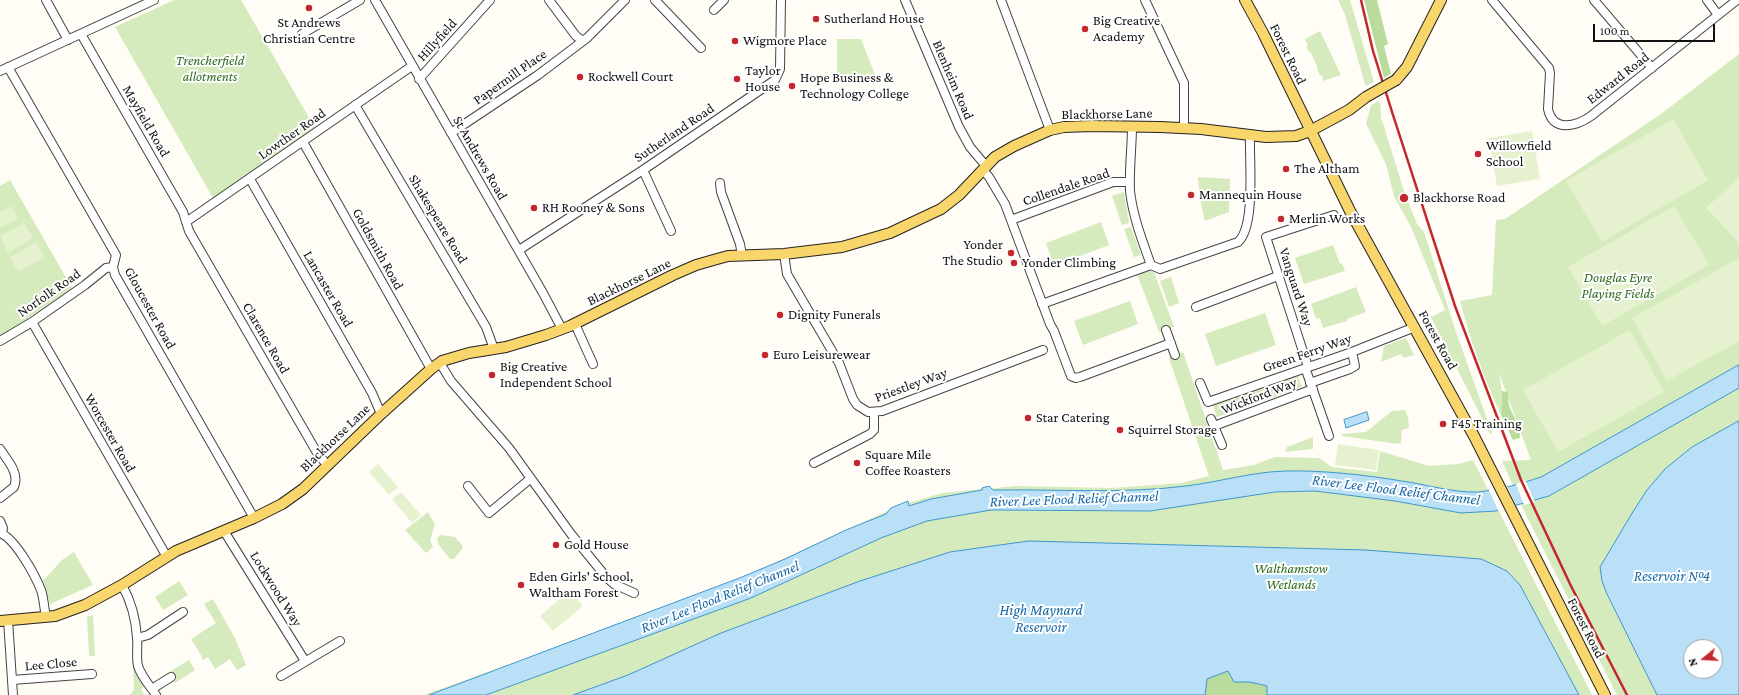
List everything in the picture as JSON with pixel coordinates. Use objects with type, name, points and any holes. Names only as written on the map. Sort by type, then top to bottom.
[{"type":"main road","name":"Forest Road","points":[[1244,0],[1263,33],[1350,211],[1415,327],[1495,479],[1605,695]]},
{"type":"main road","points":[[1310,131],[1349,110],[1366,97],[1396,80],[1407,67],[1441,0]]},
{"type":"main road","name":"Blackhorse Lane","points":[[4,620],[55,616],[85,605],[122,585],[167,556],[224,531],[252,514],[293,497],[381,414],[436,366],[459,355],[525,342],[562,329],[696,265],[717,259],[784,254],[854,244],[890,233],[949,204],[994,157],[1014,146],[1050,130],[1064,127],[1084,126],[1132,126],[1184,128],[1242,133],[1266,137],[1293,137],[1310,131]]},
{"type":"street","points":[[46,0],[68,40]]},
{"type":"street","points":[[0,71],[154,0]]},
{"type":"street","points":[[302,34],[360,0]]},
{"type":"street","name":"St Andrews Road","points":[[374,0],[562,329]]},
{"type":"street","name":"Hillyfield","points":[[419,79],[490,0]]},
{"type":"street","points":[[549,0],[576,36],[583,41]]},
{"type":"street","name":"Papermill Place","points":[[451,133],[538,75],[587,38],[625,0]]},
{"type":"street","points":[[655,0],[701,48]]},
{"type":"street","points":[[714,10],[724,0]]},
{"type":"street","name":"Sutherland Road","points":[[518,250],[643,170],[775,80],[780,69],[781,0]]},
{"type":"street","name":"Blenheim Road","points":[[905,0],[959,127],[1001,198],[1011,220],[1042,304],[1071,376],[1076,378],[1171,344]]},
{"type":"street","points":[[1000,0],[1050,130]]},
{"type":"street","points":[[1145,0],[1184,83],[1184,128]]},
{"type":"street","name":"Edward Road","points":[[1492,0],[1549,68],[1549,115],[1555,122],[1572,126],[1578,124],[1652,68],[1737,0]]},
{"type":"street","points":[[1594,0],[1652,68]]},
{"type":"street","points":[[1707,0],[1718,14]]},
{"type":"street","name":"Mayfield Road","points":[[81,34],[179,206],[186,222]]},
{"type":"street","name":"Lowther Road","points":[[186,222],[412,66]]},
{"type":"street","name":"Gloucester Road","points":[[8,67],[116,255],[113,267],[119,282],[252,514]]},
{"type":"street","name":"Shakespeare Road","points":[[355,105],[486,327],[494,349]]},
{"type":"street","points":[[1132,126],[1130,191],[1136,222],[1151,265],[1156,268],[1165,268],[1238,242],[1243,238],[1246,231],[1249,212],[1250,135]]},
{"type":"street","name":"Goldsmith Road","points":[[303,142],[436,366],[451,381],[509,448],[571,534],[607,578],[614,584],[634,593]]},
{"type":"street","points":[[643,170],[671,231]]},
{"type":"street","name":"Lancaster Road","points":[[250,179],[372,393],[381,414]]},
{"type":"street","name":"Collendale Road","points":[[1011,220],[1113,182],[1130,182]]},
{"type":"street","points":[[720,183],[721,192],[740,244],[742,256]]},
{"type":"street","name":"Vanguard Way","points":[[1329,436],[1266,237],[1334,215]]},
{"type":"street","name":"Clarence Road","points":[[186,222],[189,231],[316,451],[328,465]]},
{"type":"street","name":"Priestley Way","points":[[784,254],[787,274],[838,363],[853,399],[857,405],[863,409],[874,412],[882,411],[1043,350]]},
{"type":"street","points":[[1042,304],[1151,265]]},
{"type":"street","name":"Norfolk Road","points":[[0,341],[85,285],[106,268],[113,267]]},
{"type":"street","points":[[1196,307],[1278,276]]},
{"type":"street","name":"Worcester Road","points":[[34,320],[167,556]]},
{"type":"street","points":[[575,324],[593,364]]},
{"type":"street","name":"Green Ferry Way","points":[[1200,383],[1208,402],[1308,370],[1415,327]]},
{"type":"street","points":[[1166,330],[1175,355]]},
{"type":"street","name":"Wickford Way","points":[[1222,445],[1213,422],[1312,386],[1350,369],[1355,366],[1352,352]]},
{"type":"street","points":[[814,463],[870,434],[874,430],[875,426],[874,412]]},
{"type":"street","points":[[0,449],[16,476],[14,487],[0,498]]},
{"type":"street","points":[[468,486],[489,513],[530,479]]},
{"type":"street","points":[[0,521],[3,528],[1,533],[10,538],[34,576],[42,594],[46,617]]},
{"type":"street","name":"Lockwood Way","points":[[224,531],[305,662]]},
{"type":"street","points":[[122,585],[127,594],[134,618],[140,670],[154,692],[171,677]]},
{"type":"street","points":[[137,638],[148,635],[183,612]]},
{"type":"street","name":"Lee Close","points":[[4,620],[13,695]]},
{"type":"street","points":[[281,676],[340,641]]},
{"type":"street","name":"Lee Close","points":[[12,680],[92,674]]},
{"type":"green space","name":"Trencherfield allotments","points":[[174,0],[241,0],[315,128],[213,198],[115,27]]},
{"type":"green space","points":[[1338,0],[1350,0],[1374,82],[1366,86],[1345,15]]},
{"type":"green space","points":[[1364,0],[1377,0],[1388,44],[1384,46],[1391,74],[1384,78]]},
{"type":"green space","points":[[1320,31],[1341,75],[1323,81],[1322,75],[1320,76],[1310,51],[1309,52],[1306,47],[1308,46],[1305,39]]},
{"type":"green space","points":[[837,39],[861,39],[876,77],[837,79]]},
{"type":"green space","name":"Douglas Eyre Playing Fields","points":[[1739,54],[1739,695],[1617,695],[1526,515],[1502,461],[1531,460],[1499,373],[1502,391],[1501,415],[1483,373],[1460,301],[1492,295],[1496,220],[1505,219],[1661,114]]},
{"type":"green space","points":[[1379,101],[1381,120],[1385,127],[1404,191],[1417,224],[1424,232],[1456,332],[1492,433],[1490,434],[1431,317],[1445,310],[1411,227],[1394,196],[1386,164],[1366,124],[1371,105]]},
{"type":"green space","points":[[1673,119],[1708,180],[1602,242],[1566,181]]},
{"type":"green space","points":[[1532,131],[1540,179],[1497,186],[1489,138]]},
{"type":"green space","points":[[1198,177],[1230,179],[1229,212],[1205,221],[1200,199]]},
{"type":"green space","points":[[1739,177],[1739,243],[1706,208]]},
{"type":"green space","points":[[10,180],[72,288],[0,337],[0,186]]},
{"type":"green space","points":[[1124,192],[1129,223],[1122,225],[1112,196]]},
{"type":"green space","points":[[12,206],[18,218],[0,228],[0,212]]},
{"type":"green space","name":"Douglas Eyre Playing Fields","points":[[1674,206],[1709,265],[1602,326],[1568,267]]},
{"type":"green space","points":[[1101,222],[1109,245],[1054,266],[1046,243]]},
{"type":"green space","points":[[24,223],[33,238],[8,253],[0,236]]},
{"type":"green space","points":[[1131,227],[1141,255],[1134,257],[1124,229]]},
{"type":"green space","points":[[36,242],[44,257],[18,272],[10,257]]},
{"type":"green space","points":[[1333,245],[1340,264],[1342,263],[1345,271],[1304,284],[1295,258]]},
{"type":"green space","points":[[1739,258],[1739,341],[1667,381],[1632,318]]},
{"type":"green space","points":[[1149,270],[1154,272],[1174,327],[1159,332],[1137,274]]},
{"type":"green space","points":[[1171,277],[1179,303],[1169,307],[1160,281]]},
{"type":"green space","points":[[1356,287],[1366,312],[1347,319],[1347,321],[1323,328],[1320,318],[1316,319],[1311,304]]},
{"type":"green space","points":[[1130,301],[1138,324],[1083,345],[1074,321]]},
{"type":"green space","points":[[1265,313],[1276,345],[1216,366],[1205,334]]},
{"type":"green space","points":[[1630,330],[1664,392],[1558,452],[1523,390]]},
{"type":"green space","points":[[1406,338],[1414,355],[1403,358],[1401,354],[1381,362],[1384,346]]},
{"type":"green space","name":"High Maynard Reservoir","points":[[1183,352],[1223,470],[1254,465],[1275,457],[1319,458],[1332,467],[1377,472],[1380,451],[1429,466],[1458,464],[1473,460],[1592,695],[424,695],[740,579],[896,507],[942,493],[1016,486],[1113,488],[1181,483],[1209,476],[1169,358]]},
{"type":"green space","points":[[1298,375],[1302,387],[1217,417],[1213,405]]},
{"type":"green space","points":[[1502,391],[1508,392],[1509,405],[1518,424],[1520,438],[1513,440],[1501,415]]},
{"type":"green space","points":[[1405,410],[1408,417],[1409,428],[1402,430],[1401,443],[1398,444],[1342,436],[1342,434],[1366,432],[1392,411]]},
{"type":"green space","points":[[1313,437],[1313,449],[1285,452],[1287,447]]},
{"type":"green space","points":[[1338,444],[1379,450],[1376,470],[1335,465]]},
{"type":"green space","points":[[378,464],[398,487],[389,495],[369,472]]},
{"type":"green space","points":[[401,492],[421,515],[412,523],[392,499]]},
{"type":"green space","points":[[428,512],[435,524],[430,540],[433,547],[426,553],[405,530]]},
{"type":"green space","points":[[441,535],[455,537],[462,545],[462,549],[454,559],[450,559],[438,544],[437,538]]},
{"type":"green space","points":[[74,552],[93,585],[50,604],[43,581],[62,560]]},
{"type":"green space","points":[[179,581],[188,595],[163,610],[155,597]]},
{"type":"green space","points":[[570,590],[583,606],[553,631],[540,616]]},
{"type":"green space","points":[[213,599],[235,638],[246,665],[237,670],[230,659],[215,669],[208,657],[202,660],[202,657],[191,639],[216,623],[204,604]]},
{"type":"green space","points":[[93,615],[95,656],[89,656],[87,617]]},
{"type":"green space","points":[[189,660],[195,670],[175,683],[169,672]]},
{"type":"green space","points":[[133,664],[146,685],[141,689],[145,695],[130,695],[134,690]]},
{"type":"green space","points":[[1228,671],[1234,682],[1250,682],[1267,686],[1267,695],[1205,695],[1207,679]]},
{"type":"water","name":"River Lee Flood Relief Channel","points":[[1739,365],[1739,388],[1549,496],[1496,511],[1461,513],[1395,501],[1315,491],[1275,492],[1150,511],[991,510],[927,521],[881,538],[751,598],[486,695],[429,695],[742,577],[785,559],[846,530],[886,514],[891,508],[908,501],[909,506],[931,499],[982,490],[982,488],[989,486],[993,490],[1138,490],[1186,486],[1260,473],[1285,471],[1313,471],[1359,475],[1468,492],[1493,490],[1541,477]]},
{"type":"water","points":[[1367,412],[1369,420],[1346,428],[1344,420]]},
{"type":"water","name":"Reservoir №4","points":[[1739,421],[1739,695],[1657,695],[1602,581],[1600,567],[1647,490],[1665,469],[1692,447]]},
{"type":"water","name":"High Maynard Reservoir","points":[[1029,541],[1366,550],[1481,559],[1507,571],[1520,585],[1579,695],[1267,695],[1267,686],[1250,682],[1234,682],[1228,671],[1207,679],[1205,695],[573,695],[628,675],[721,633],[860,581],[950,552]]},
{"type":"pier","points":[[1525,480],[1535,502],[1524,505],[1516,484]]},
{"type":"pier","points":[[1507,486],[1517,507],[1499,512],[1488,488]]},
{"type":"railway","points":[[1361,0],[1373,51],[1455,306],[1521,480],[1571,586],[1627,695]]},
{"type":"place","name":"St Andrews Christian Centre","points":[[309,8]]},
{"type":"place","name":"Sutherland House","points":[[816,19]]},
{"type":"place","name":"Big Creative Academy","points":[[1085,29]]},
{"type":"place","name":"Wigmore Place","points":[[735,41]]},
{"type":"place","name":"Rockwell Court","points":[[580,77]]},
{"type":"place","name":"Taylor House","points":[[737,79]]},
{"type":"place","name":"Hope Business & Technology College","points":[[792,86]]},
{"type":"place","name":"Willowfield School","points":[[1478,154]]},
{"type":"place","name":"The Altham","points":[[1286,169]]},
{"type":"place","name":"Mannequin House","points":[[1191,195]]},
{"type":"place","name":"Blackhorse Road","points":[[1404,198]]},
{"type":"place","name":"RH Rooney & Sons","points":[[534,208]]},
{"type":"place","name":"Merlin Works","points":[[1281,219]]},
{"type":"place","name":"Yonder The Studio","points":[[1011,253]]},
{"type":"place","name":"Yonder Climbing","points":[[1014,263]]},
{"type":"place","name":"Dignity Funerals","points":[[780,315]]},
{"type":"place","name":"Euro Leisurewear","points":[[765,355]]},
{"type":"place","name":"Big Creative Independent School","points":[[492,375]]},
{"type":"place","name":"Star Catering","points":[[1028,418]]},
{"type":"place","name":"F45 Training","points":[[1443,424]]},
{"type":"place","name":"Squirrel Storage","points":[[1120,430]]},
{"type":"place","name":"Square Mile Coffee Roasters","points":[[857,463]]},
{"type":"place","name":"Gold House","points":[[556,545]]},
{"type":"place","name":"Eden Girls' School, Waltham Forest","points":[[521,585]]},
{"type":"park label","name":"Walthamstow Wetlands","points":[[1291,578]]}]
